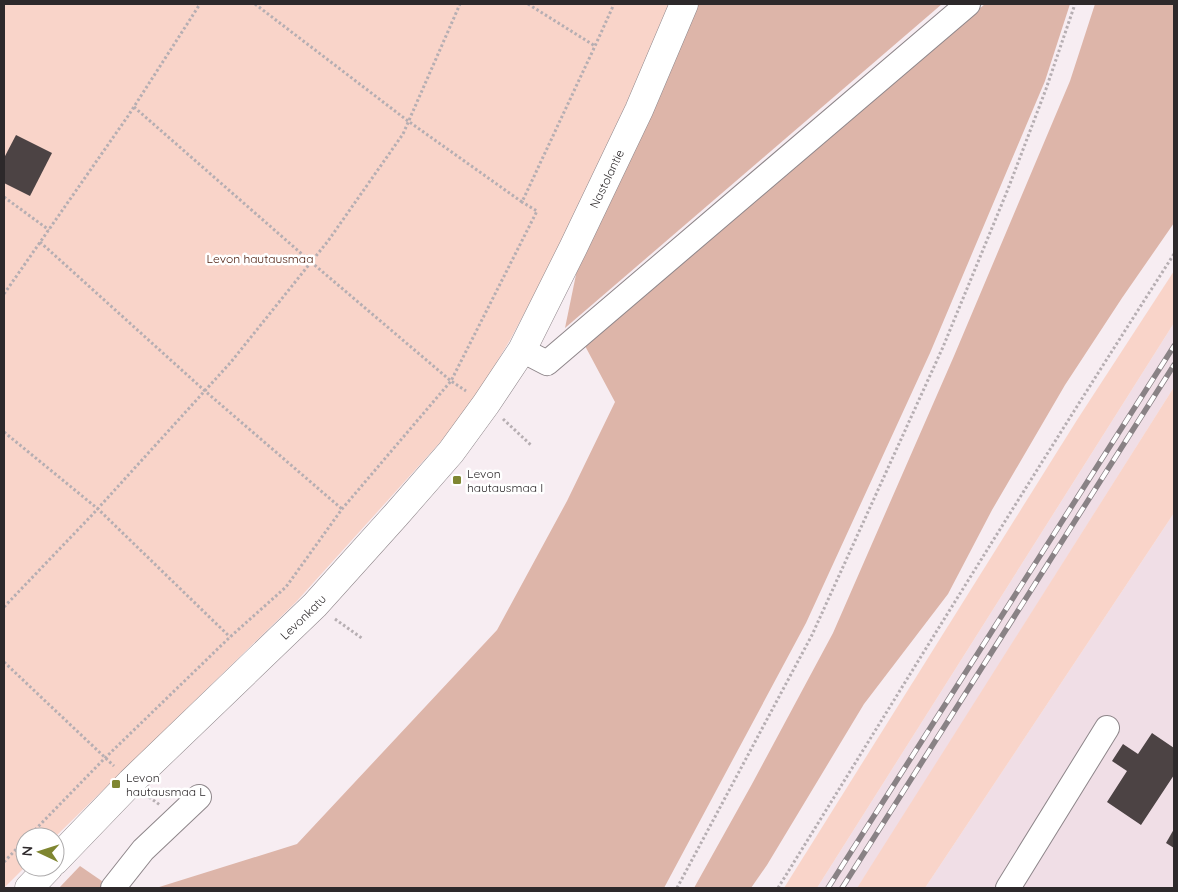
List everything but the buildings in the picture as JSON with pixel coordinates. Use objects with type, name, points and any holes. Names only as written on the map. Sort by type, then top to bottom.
[{"type":"main road","name":"Nastolantie","points":[[522,350],[639,110],[684,4]]},
{"type":"main road","name":"Levonkatu","points":[[65,851],[131,782],[315,605],[450,452],[486,404],[522,350]]},
{"type":"main road","points":[[29,888],[39,877]]},
{"type":"lane","points":[[522,350],[547,363],[968,4]]},
{"type":"lane","points":[[1008,888],[1107,728]]},
{"type":"lane","points":[[113,888],[144,850],[199,797]]},
{"type":"path","points":[[4,294],[134,107],[200,4]]},
{"type":"path","points":[[38,827],[105,758],[230,637],[286,587],[342,509],[452,381],[537,211],[408,121],[255,4]]},
{"type":"path","points":[[4,607],[98,509],[231,362],[328,241],[403,134],[460,4]]},
{"type":"path","points":[[528,4],[596,46]]},
{"type":"path","points":[[522,202],[614,4]]},
{"type":"path","points":[[677,888],[812,635],[939,356],[1008,189],[1046,89],[1075,4]]},
{"type":"path","points":[[134,107],[311,262],[452,381],[486,404],[532,446]]},
{"type":"path","points":[[4,197],[49,230]]},
{"type":"path","points":[[40,242],[204,391],[342,509]]},
{"type":"path","points":[[778,888],[1080,400],[1174,254]]},
{"type":"path","points":[[4,432],[98,509],[230,637]]},
{"type":"path","points":[[4,662],[131,782],[176,818]]},
{"type":"path","points":[[4,862],[15,850]]},
{"type":"shaded area","points":[[697,4],[942,4],[565,328],[579,260]]},
{"type":"shaded area","points":[[985,4],[1070,4],[1045,81],[930,353],[806,623],[664,888],[156,888],[297,844],[497,630],[567,501],[615,402],[584,344]]},
{"type":"shaded area","points":[[1095,4],[1174,4],[1174,223],[1065,385],[992,510],[948,594],[864,704],[767,865],[751,888],[694,888],[833,633],[954,356],[1070,81]]},
{"type":"shaded area","points":[[1174,323],[1174,387],[873,864],[857,888],[817,888]]},
{"type":"shaded area","points":[[1174,513],[1174,888],[925,888]]},
{"type":"shaded area","points":[[80,866],[112,888],[59,888]]},
{"type":"green space","name":"Levon hautausmaa","points":[[4,4],[670,4],[629,100],[565,237],[510,340],[480,390],[444,438],[296,602],[65,827],[15,827],[15,877],[4,888]]},
{"type":"green space","points":[[1174,271],[1174,323],[817,888],[784,888],[1077,420]]},
{"type":"green space","points":[[1174,387],[1174,513],[925,888],[857,888]]},
{"type":"railway","points":[[828,888],[1174,346]]},
{"type":"railway","points":[[842,888],[1174,365]]},
{"type":"place","name":"Levon hautausmaa I","points":[[457,480]]},
{"type":"place","name":"Levon hautausmaa L","points":[[116,784]]}]
